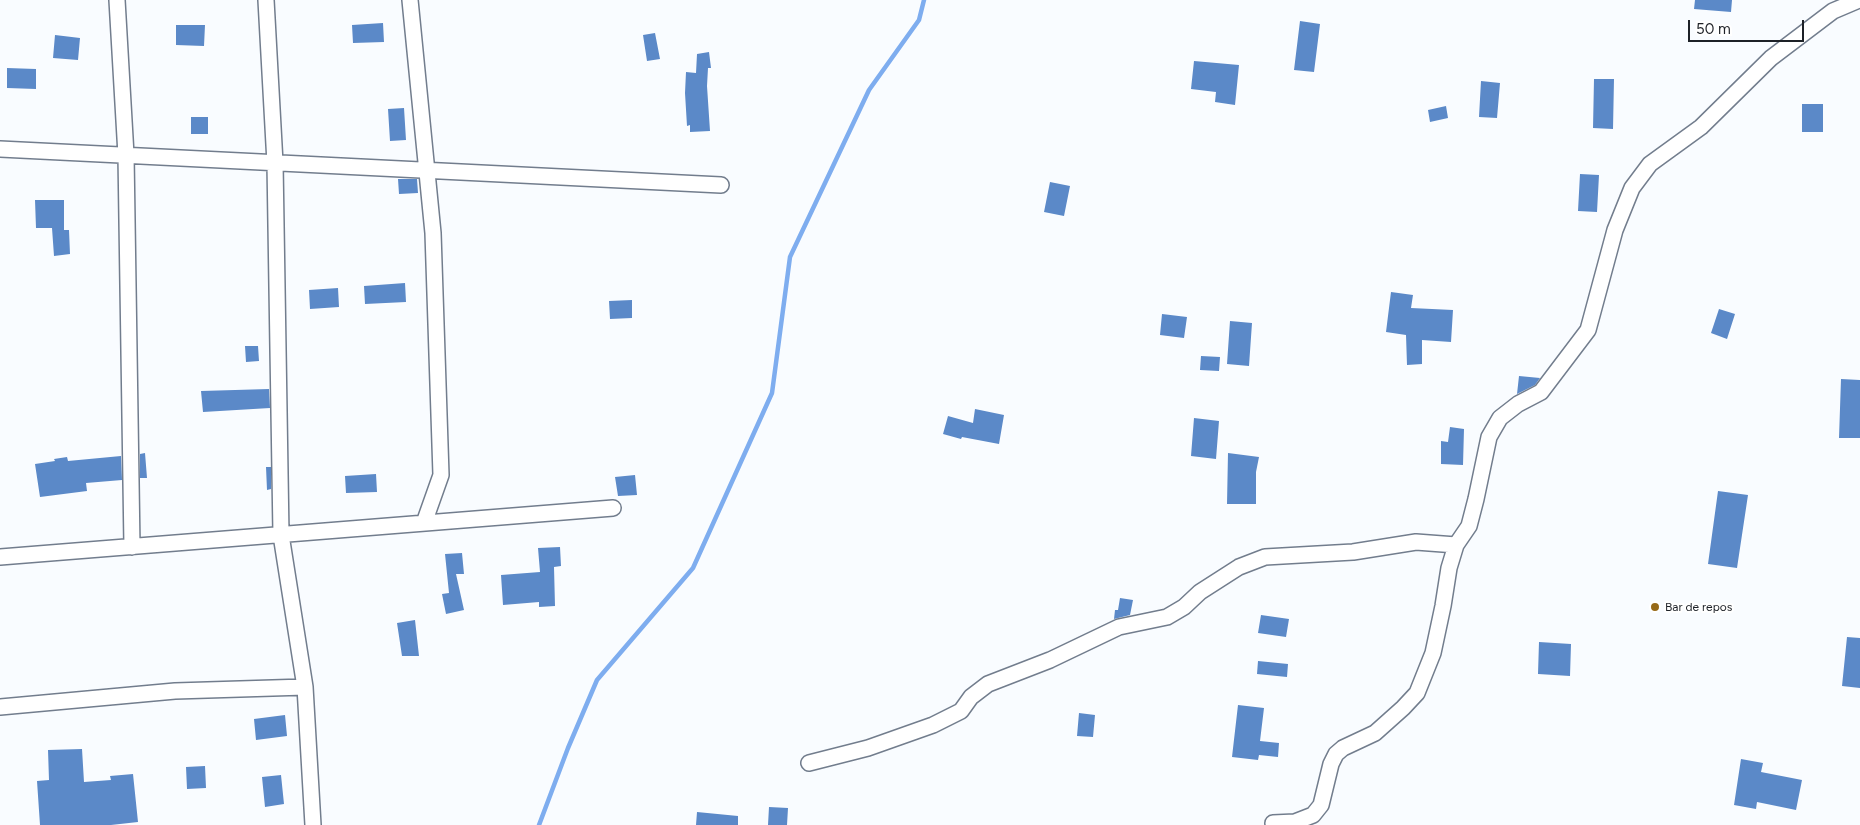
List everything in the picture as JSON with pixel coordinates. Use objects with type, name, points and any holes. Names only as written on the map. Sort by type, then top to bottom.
[{"type":"street","points":[[117,0],[126,156],[132,547]]},
{"type":"street","points":[[266,0],[275,163],[281,535],[305,687],[313,825]]},
{"type":"street","points":[[410,0],[433,233],[441,476],[424,523]]},
{"type":"street","points":[[1273,823],[1295,822],[1313,815],[1321,805],[1331,764],[1336,754],[1343,748],[1375,733],[1417,693],[1433,653],[1449,568],[1456,545],[1469,526],[1489,437],[1500,418],[1518,404],[1541,392],[1588,330],[1615,230],[1632,188],[1650,164],[1701,127],[1771,58],[1833,12],[1859,0]]},
{"type":"street","points":[[0,149],[721,184]]},
{"type":"street","points":[[0,557],[613,508]]},
{"type":"street","points":[[809,763],[868,748],[933,725],[961,711],[971,697],[988,684],[1050,660],[1119,627],[1167,617],[1184,607],[1200,592],[1239,567],[1265,557],[1352,552],[1416,542],[1456,545]]},
{"type":"street","points":[[0,707],[175,691],[305,687]]},
{"type":"building","points":[[1695,0],[1732,0],[1731,12],[1694,9]]},
{"type":"building","points":[[1300,21],[1320,24],[1314,72],[1294,70]]},
{"type":"building","points":[[383,23],[384,42],[353,43],[352,25]]},
{"type":"building","points":[[176,25],[205,25],[204,46],[176,45]]},
{"type":"building","points":[[655,33],[660,59],[647,61],[643,35]]},
{"type":"building","points":[[55,35],[80,38],[78,60],[53,58]]},
{"type":"building","points":[[709,52],[711,68],[708,68],[707,86],[710,131],[690,132],[690,125],[687,126],[686,72],[696,73],[697,54]]},
{"type":"building","points":[[1194,61],[1239,65],[1235,105],[1215,102],[1216,92],[1191,89]]},
{"type":"building","points":[[7,68],[36,69],[36,89],[7,88]]},
{"type":"building","points":[[1594,79],[1614,79],[1613,129],[1593,128]]},
{"type":"building","points":[[1481,81],[1500,83],[1497,118],[1479,117]]},
{"type":"building","points":[[1802,104],[1823,104],[1823,132],[1802,132]]},
{"type":"building","points":[[1446,106],[1448,118],[1430,122],[1428,110]]},
{"type":"building","points":[[404,108],[406,140],[390,141],[388,109]]},
{"type":"building","points":[[191,117],[208,117],[208,134],[191,134]]},
{"type":"building","points":[[1580,174],[1599,175],[1597,212],[1578,211]]},
{"type":"building","points":[[398,179],[417,179],[418,193],[399,194]]},
{"type":"building","points":[[1050,182],[1070,186],[1064,216],[1044,212]]},
{"type":"building","points":[[35,200],[64,200],[64,230],[69,230],[70,254],[54,256],[52,228],[36,228]]},
{"type":"building","points":[[405,283],[406,302],[365,304],[364,286]]},
{"type":"building","points":[[338,288],[339,307],[310,309],[309,290]]},
{"type":"building","points":[[1391,292],[1413,295],[1411,308],[1453,310],[1451,342],[1422,340],[1422,364],[1407,365],[1406,335],[1386,332]]},
{"type":"building","points":[[632,300],[632,318],[610,319],[609,301]]},
{"type":"building","points":[[1719,309],[1735,314],[1727,339],[1711,333]]},
{"type":"building","points":[[1162,314],[1187,317],[1184,338],[1160,335]]},
{"type":"building","points":[[1230,321],[1252,323],[1249,366],[1227,364]]},
{"type":"building","points":[[245,346],[258,346],[259,361],[246,362]]},
{"type":"building","points":[[1201,356],[1220,357],[1219,371],[1200,370]]},
{"type":"building","points":[[1519,376],[1540,378],[1535,385],[1517,394]]},
{"type":"building","points":[[1841,379],[1860,380],[1860,438],[1839,438]]},
{"type":"building","points":[[269,389],[270,408],[203,412],[201,391]]},
{"type":"building","points":[[975,409],[1004,415],[999,444],[962,437],[961,439],[943,434],[948,416],[973,423]]},
{"type":"building","points":[[1194,418],[1219,421],[1216,459],[1191,456]]},
{"type":"building","points":[[1450,427],[1464,429],[1463,465],[1441,464],[1441,441],[1448,442]]},
{"type":"building","points":[[145,453],[147,478],[140,478],[140,454]]},
{"type":"building","points":[[1228,453],[1259,457],[1256,472],[1256,504],[1227,504]]},
{"type":"building","points":[[121,456],[122,480],[86,483],[87,491],[40,497],[35,464],[67,457],[68,461]]},
{"type":"building","points":[[266,467],[271,467],[271,489],[267,490]]},
{"type":"building","points":[[376,474],[377,492],[346,493],[345,476]]},
{"type":"building","points":[[635,475],[637,495],[618,496],[615,477]]},
{"type":"building","points":[[1718,491],[1748,495],[1737,568],[1708,564]]},
{"type":"building","points":[[560,547],[561,566],[554,567],[555,606],[539,607],[539,602],[503,605],[501,575],[540,572],[538,548]]},
{"type":"building","points":[[462,553],[464,574],[456,574],[464,610],[446,614],[442,594],[449,593],[445,554]]},
{"type":"building","points":[[1120,598],[1133,600],[1130,615],[1114,619],[1115,610],[1118,610]]},
{"type":"building","points":[[1261,615],[1289,619],[1286,637],[1258,633]]},
{"type":"building","points":[[415,620],[419,656],[402,656],[397,623]]},
{"type":"building","points":[[1847,637],[1860,638],[1860,688],[1842,686]]},
{"type":"building","points":[[1539,642],[1571,644],[1570,676],[1538,674]]},
{"type":"building","points":[[1258,661],[1288,664],[1287,677],[1257,674]]},
{"type":"building","points":[[1238,705],[1264,708],[1260,741],[1279,743],[1278,757],[1259,755],[1258,760],[1232,757]]},
{"type":"building","points":[[1079,713],[1095,715],[1093,737],[1077,736]]},
{"type":"building","points":[[285,715],[287,736],[256,740],[254,719]]},
{"type":"building","points":[[82,749],[84,782],[111,780],[110,776],[133,774],[138,822],[111,825],[40,825],[37,781],[49,780],[48,750]]},
{"type":"building","points":[[1741,759],[1763,763],[1761,772],[1802,780],[1796,810],[1757,802],[1756,809],[1734,805]]},
{"type":"building","points":[[205,766],[206,788],[187,789],[186,767]]},
{"type":"building","points":[[281,775],[284,804],[265,807],[262,777]]},
{"type":"building","points":[[769,807],[788,808],[787,825],[768,825]]},
{"type":"building","points":[[697,812],[738,816],[738,825],[696,825]]},
{"type":"waterway","points":[[539,825],[568,748],[597,680],[693,568],[772,393],[790,257],[869,90],[919,20],[924,0]]},
{"type":"place","name":"Bar de repos","points":[[1655,607]]}]
